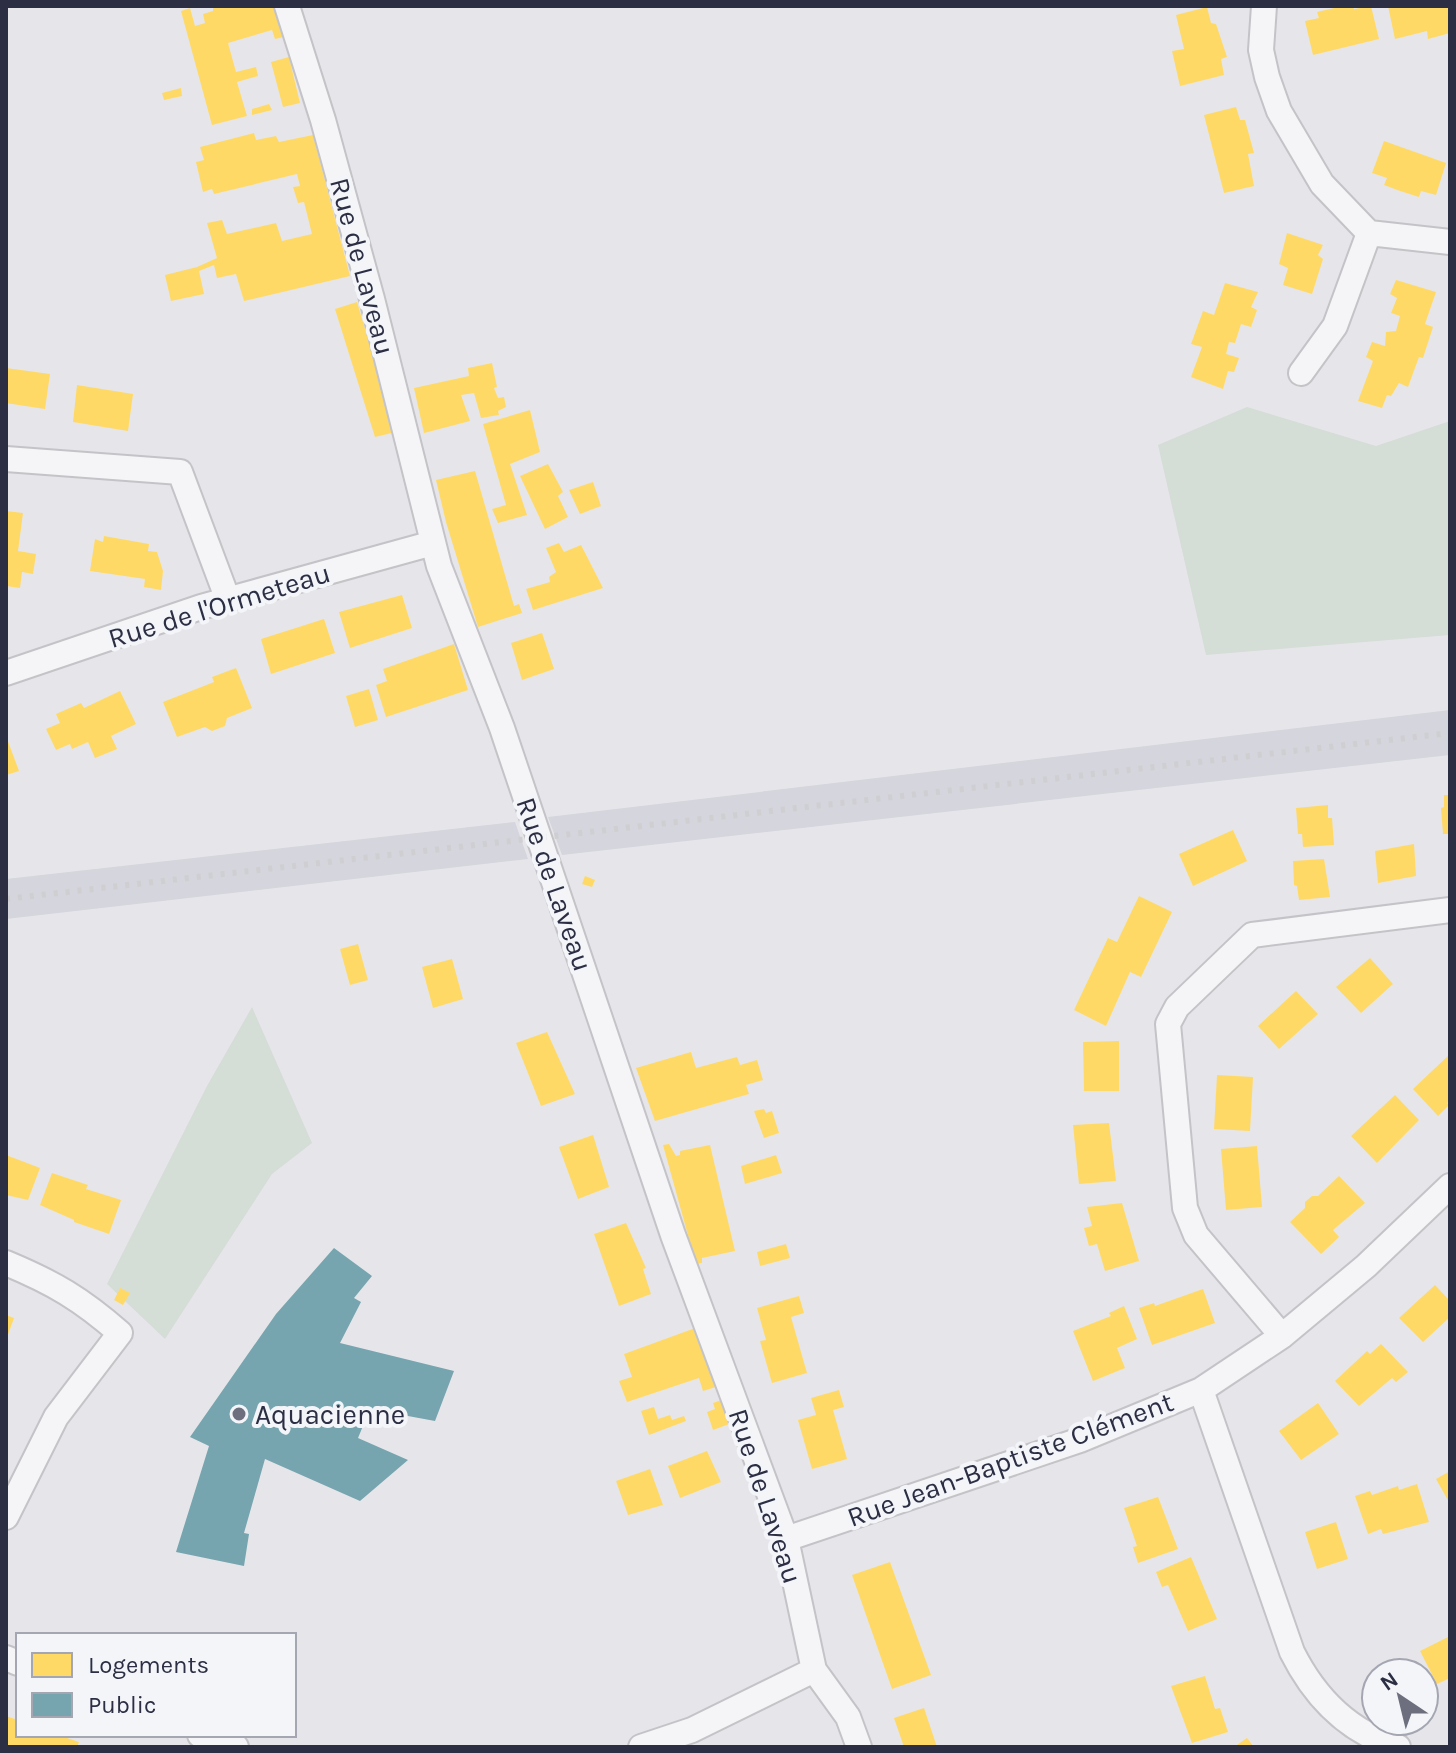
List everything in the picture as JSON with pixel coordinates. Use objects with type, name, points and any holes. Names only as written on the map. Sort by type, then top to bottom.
[{"type":"street","name":"Rue de Laveau","points":[[287,6],[323,120],[368,284],[439,566],[502,728],[673,1235],[786,1539],[814,1670],[848,1717],[859,1747]]},
{"type":"street","points":[[1264,6],[1261,50],[1267,77],[1279,111],[1322,184],[1369,233],[1450,242]]},
{"type":"street","points":[[1301,373],[1335,326],[1369,233]]},
{"type":"street","points":[[6,459],[180,472],[228,600]]},
{"type":"street","name":"Rue de l'Ormeteau","points":[[6,673],[228,600],[433,543]]},
{"type":"street","points":[[1282,1336],[1196,1235],[1185,1208],[1168,1024],[1177,1007],[1252,935],[1450,910]]},
{"type":"street","name":"Rue Jean-Baptiste Clément","points":[[786,1539],[1080,1440],[1201,1390],[1282,1336],[1366,1266],[1450,1186]]},
{"type":"street","points":[[6,1263],[84,1301],[120,1333],[56,1417],[6,1517]]},
{"type":"street","points":[[1201,1390],[1292,1652],[1302,1672],[1340,1719],[1365,1734],[1398,1747]]},
{"type":"street","points":[[641,1747],[692,1730],[814,1670]]},
{"type":"street","points":[[206,1737],[236,1747]]},
{"type":"shaded area","points":[[1247,407],[1376,446],[1450,421],[1450,635],[1206,655],[1158,445]]},
{"type":"shaded area","points":[[1450,710],[1450,755],[562,855],[548,817]]},
{"type":"shaded area","points":[[515,822],[528,859],[6,919],[6,879]]},
{"type":"shaded area","points":[[252,1007],[312,1143],[272,1174],[165,1339],[107,1284],[207,1086]]},
{"type":"building: Logements","points":[[213,6],[275,6],[284,37],[275,39],[272,30],[228,43],[236,72],[256,67],[258,76],[237,82],[247,116],[212,125],[181,11],[190,8],[195,26],[205,23],[203,14],[213,11]]},
{"type":"building: Logements","points":[[1353,6],[1354,9],[1371,6],[1379,39],[1313,55],[1305,21],[1319,18],[1317,12]]},
{"type":"building: Logements","points":[[1388,6],[1450,6],[1450,33],[1428,39],[1427,31],[1395,39]]},
{"type":"building: Logements","points":[[1207,7],[1227,57],[1221,59],[1224,75],[1180,86],[1172,51],[1184,49],[1176,15]]},
{"type":"building: Logements","points":[[289,57],[300,103],[283,107],[271,62]]},
{"type":"building: Logements","points":[[181,88],[182,96],[164,100],[162,93]]},
{"type":"building: Logements","points":[[269,104],[272,110],[252,115],[252,109]]},
{"type":"building: Logements","points":[[1236,107],[1240,120],[1245,120],[1254,153],[1248,154],[1254,186],[1224,193],[1204,115]]},
{"type":"building: Logements","points":[[254,133],[256,140],[276,136],[279,142],[313,135],[350,276],[244,301],[236,274],[217,278],[214,265],[199,271],[204,294],[171,301],[165,275],[217,258],[207,223],[222,220],[227,234],[276,223],[282,241],[312,234],[304,202],[298,203],[293,187],[300,186],[297,174],[214,194],[212,189],[203,192],[196,162],[204,160],[200,147]]},
{"type":"building: Logements","points":[[1384,141],[1446,163],[1436,195],[1421,191],[1419,197],[1400,191],[1384,185],[1387,178],[1372,173]]},
{"type":"building: Logements","points":[[1287,233],[1323,245],[1318,255],[1323,259],[1312,294],[1283,285],[1288,268],[1279,264]]},
{"type":"building: Logements","points":[[1396,280],[1436,292],[1425,324],[1433,327],[1423,358],[1419,357],[1408,387],[1399,383],[1391,396],[1387,395],[1382,408],[1358,401],[1373,361],[1366,357],[1372,342],[1385,346],[1386,332],[1396,331],[1400,316],[1391,313],[1397,298],[1390,294]]},
{"type":"building: Logements","points":[[1225,283],[1258,292],[1251,307],[1257,310],[1251,327],[1241,324],[1235,343],[1229,342],[1226,354],[1239,358],[1234,372],[1228,371],[1223,389],[1191,377],[1202,347],[1191,344],[1203,311],[1214,315]]},
{"type":"building: Logements","points":[[357,302],[396,432],[375,437],[335,309]]},
{"type":"building: Logements","points":[[492,363],[497,387],[494,388],[498,398],[504,397],[506,407],[498,411],[499,415],[481,418],[474,393],[461,395],[470,421],[424,433],[414,388],[469,376],[468,368]]},
{"type":"building: Logements","points":[[6,368],[50,374],[45,409],[6,403]]},
{"type":"building: Logements","points":[[77,385],[133,394],[128,431],[73,422]]},
{"type":"building: Logements","points":[[530,410],[540,452],[510,464],[527,515],[498,523],[492,509],[506,505],[483,424]]},
{"type":"building: Logements","points":[[548,464],[563,492],[558,496],[568,517],[545,529],[520,476]]},
{"type":"building: Logements","points":[[475,471],[514,606],[519,604],[522,613],[478,627],[436,480]]},
{"type":"building: Logements","points":[[593,482],[601,506],[580,514],[569,490]]},
{"type":"building: Logements","points":[[6,511],[23,513],[18,551],[36,554],[33,574],[22,572],[20,588],[6,586]]},
{"type":"building: Logements","points":[[104,536],[149,544],[148,551],[157,552],[163,571],[161,590],[144,587],[145,579],[90,571],[95,539],[103,542]]},
{"type":"building: Logements","points":[[559,543],[564,552],[581,545],[603,588],[533,610],[526,589],[550,582],[549,577],[556,572],[546,548]]},
{"type":"building: Logements","points":[[402,595],[412,628],[350,648],[339,612]]},
{"type":"building: Logements","points":[[324,619],[335,653],[271,674],[261,639]]},
{"type":"building: Logements","points":[[542,633],[554,669],[522,680],[511,643]]},
{"type":"building: Logements","points":[[454,644],[468,690],[386,717],[376,685],[387,681],[383,669]]},
{"type":"building: Logements","points":[[236,668],[252,708],[227,718],[225,726],[212,731],[205,727],[177,737],[163,702],[214,682],[212,677]]},
{"type":"building: Logements","points":[[369,689],[378,720],[355,727],[346,696]]},
{"type":"building: Logements","points":[[120,691],[136,724],[111,736],[117,749],[95,758],[88,742],[72,749],[70,744],[56,750],[46,729],[60,723],[56,714],[81,703],[84,708]]},
{"type":"building: Logements","points":[[6,736],[19,771],[6,775]]},
{"type":"building: Logements","points":[[1444,795],[1450,795],[1450,834],[1443,834],[1441,808],[1444,807]]},
{"type":"building: Logements","points":[[1328,805],[1334,845],[1303,847],[1302,834],[1298,834],[1296,808]]},
{"type":"building: Logements","points":[[1233,830],[1247,861],[1193,886],[1179,854]]},
{"type":"building: Logements","points":[[1414,844],[1416,876],[1378,883],[1375,851]]},
{"type":"building: Logements","points":[[1324,859],[1330,897],[1299,900],[1297,886],[1294,885],[1293,861]]},
{"type":"building: Logements","points":[[585,876],[595,880],[592,887],[582,884]]},
{"type":"building: Logements","points":[[1139,896],[1172,912],[1141,977],[1130,972],[1106,1026],[1074,1010],[1108,938],[1117,942]]},
{"type":"building: Logements","points":[[358,944],[368,980],[350,985],[340,949]]},
{"type":"building: Logements","points":[[1370,958],[1393,984],[1361,1013],[1336,987]]},
{"type":"building: Logements","points":[[452,959],[463,999],[433,1008],[422,967]]},
{"type":"building: Logements","points":[[1296,991],[1318,1014],[1279,1049],[1258,1026]]},
{"type":"building: Logements","points":[[547,1032],[575,1094],[541,1106],[516,1043]]},
{"type":"building: Logements","points":[[1119,1041],[1119,1091],[1084,1091],[1083,1042]]},
{"type":"building: Logements","points":[[691,1052],[696,1068],[737,1057],[740,1065],[757,1060],[763,1080],[746,1085],[749,1094],[655,1121],[636,1068]]},
{"type":"building: Logements","points":[[1450,1054],[1450,1100],[1438,1116],[1413,1089]]},
{"type":"building: Logements","points":[[1217,1075],[1253,1077],[1250,1131],[1214,1129]]},
{"type":"building: Logements","points":[[1395,1095],[1419,1120],[1377,1163],[1351,1136]]},
{"type":"building: Logements","points":[[764,1109],[766,1113],[772,1111],[779,1133],[764,1138],[754,1111]]},
{"type":"building: Logements","points":[[1109,1123],[1116,1181],[1079,1184],[1073,1125]]},
{"type":"building: Logements","points":[[593,1135],[609,1187],[578,1199],[559,1147]]},
{"type":"building: Logements","points":[[669,1144],[676,1156],[680,1155],[680,1151],[710,1145],[735,1251],[702,1258],[702,1263],[696,1264],[663,1145]]},
{"type":"building: Logements","points":[[1257,1146],[1262,1207],[1226,1210],[1221,1149]]},
{"type":"building: Logements","points":[[6,1155],[40,1168],[28,1200],[6,1195]]},
{"type":"building: Logements","points":[[776,1155],[782,1173],[745,1184],[741,1166]]},
{"type":"building: Logements","points":[[52,1173],[88,1185],[86,1189],[121,1200],[109,1234],[74,1222],[40,1205]]},
{"type":"building: Logements","points":[[1339,1176],[1365,1203],[1333,1230],[1339,1237],[1321,1254],[1290,1222],[1305,1208],[1305,1202],[1312,1196],[1318,1196]]},
{"type":"building: Logements","points":[[1122,1203],[1139,1261],[1105,1271],[1097,1244],[1089,1246],[1084,1228],[1092,1226],[1087,1207]]},
{"type":"building: Logements","points":[[626,1223],[646,1268],[643,1269],[651,1294],[619,1306],[594,1234]]},
{"type":"building: Logements","points":[[786,1244],[790,1258],[760,1266],[757,1252]]},
{"type":"building: Logements","points":[[1435,1285],[1450,1301],[1450,1317],[1423,1342],[1399,1318]]},
{"type":"building: Logements","points":[[120,1288],[130,1293],[123,1305],[114,1300]]},
{"type":"building: Logements","points":[[1203,1289],[1215,1323],[1152,1345],[1139,1308],[1154,1303],[1155,1306]]},
{"type":"building: Logements","points":[[799,1296],[804,1313],[791,1317],[807,1373],[772,1383],[760,1341],[766,1340],[757,1308]]},
{"type":"building: Logements","points":[[1124,1306],[1137,1339],[1117,1348],[1125,1368],[1093,1381],[1073,1331],[1111,1316],[1109,1313]]},
{"type":"building: Logements","points":[[6,1315],[14,1318],[6,1340]]},
{"type":"building: Logements","points":[[698,1327],[719,1386],[703,1391],[699,1378],[627,1402],[619,1381],[632,1377],[624,1354]]},
{"type":"building: Logements","points":[[1381,1344],[1408,1372],[1396,1382],[1392,1378],[1359,1406],[1335,1381],[1367,1351],[1370,1354]]},
{"type":"building: Logements","points":[[839,1390],[844,1407],[833,1410],[847,1459],[812,1469],[798,1420],[816,1415],[811,1398]]},
{"type":"building: Logements","points":[[724,1399],[732,1423],[713,1430],[707,1412],[715,1409],[713,1403]]},
{"type":"building: Logements","points":[[1318,1403],[1339,1434],[1301,1460],[1279,1431]]},
{"type":"building: Logements","points":[[654,1407],[658,1419],[670,1415],[672,1420],[684,1416],[686,1421],[649,1435],[641,1411]]},
{"type":"building: Logements","points":[[707,1451],[721,1482],[680,1498],[668,1466]]},
{"type":"building: Logements","points":[[650,1469],[663,1505],[628,1515],[616,1481]]},
{"type":"building: Logements","points":[[1450,1471],[1450,1504],[1436,1479]]},
{"type":"building: Logements","points":[[1417,1484],[1429,1522],[1383,1534],[1381,1529],[1368,1534],[1355,1496],[1370,1491],[1372,1495],[1398,1486],[1399,1490]]},
{"type":"building: Logements","points":[[1158,1497],[1178,1549],[1138,1563],[1133,1547],[1137,1546],[1124,1508]]},
{"type":"building: Logements","points":[[1336,1522],[1348,1559],[1317,1569],[1305,1532]]},
{"type":"building: Logements","points":[[1191,1557],[1217,1619],[1188,1631],[1168,1585],[1162,1587],[1156,1572]]},
{"type":"building: Logements","points":[[890,1562],[931,1675],[892,1689],[852,1575]]},
{"type":"building: Logements","points":[[1450,1636],[1450,1678],[1440,1683],[1440,1657],[1423,1657],[1420,1651]]},
{"type":"building: Logements","points":[[1205,1676],[1215,1709],[1220,1708],[1228,1732],[1192,1743],[1171,1686]]},
{"type":"building: Logements","points":[[924,1708],[937,1747],[904,1747],[894,1718]]},
{"type":"building: Logements","points":[[6,1716],[16,1719],[16,1737],[64,1737],[79,1742],[77,1747],[6,1747]]},
{"type":"building: Logements","points":[[1247,1738],[1254,1747],[1234,1747]]},
{"type":"building: Public","points":[[334,1248],[372,1276],[354,1298],[361,1302],[340,1343],[454,1371],[435,1421],[370,1409],[358,1438],[408,1460],[360,1501],[265,1459],[244,1533],[249,1534],[244,1566],[176,1552],[209,1446],[190,1437],[276,1314]]},
{"type":"railway","points":[[6,899],[1450,733]]},
{"type":"place","name":"Aquacienne","points":[[239,1414]]}]
